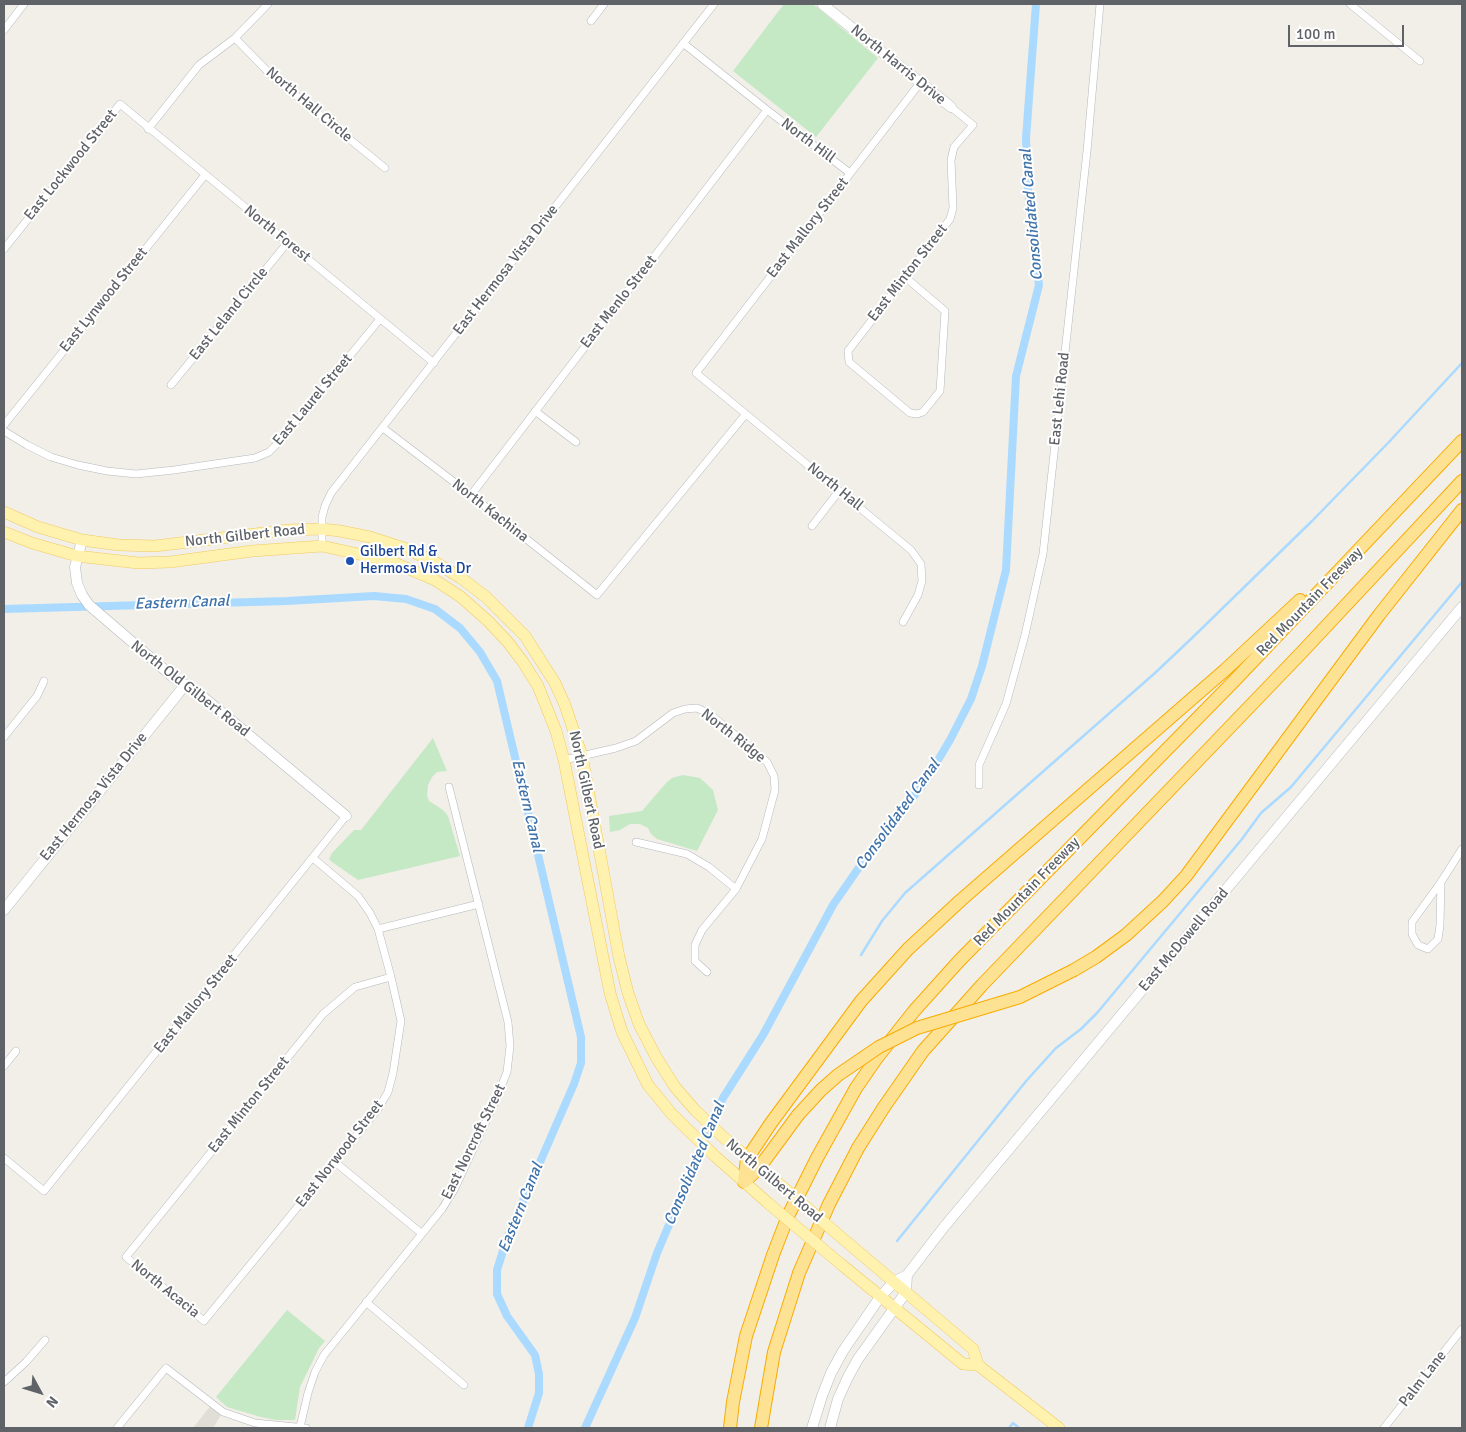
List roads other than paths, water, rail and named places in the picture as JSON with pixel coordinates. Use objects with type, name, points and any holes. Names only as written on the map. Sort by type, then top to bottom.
[{"type":"highway","name":"Red Mountain Freeway","points":[[730,1428],[746,1336],[757,1298],[788,1216],[817,1158],[856,1088],[876,1059],[914,1011],[959,961],[1235,680],[1462,440]]},
{"type":"highway","name":"Red Mountain Freeway","points":[[761,1428],[774,1352],[799,1273],[828,1204],[858,1148],[923,1051],[982,985],[1262,694],[1462,481]]},
{"type":"highway","points":[[744,1182],[759,1168],[798,1115],[821,1090],[838,1075],[879,1047],[917,1028],[1020,997],[1042,987],[1096,957],[1126,935],[1153,911],[1186,876],[1379,615],[1462,510]]},
{"type":"highway","points":[[744,1182],[747,1159],[837,1032],[873,986],[908,949],[960,900],[1226,670],[1341,560],[1372,537]]},
{"type":"main road","name":"North Gilbert Road","points":[[4,512],[38,527],[82,540],[119,545],[155,546],[250,533],[288,530],[322,530],[370,537],[404,548],[434,561],[486,597],[525,636],[543,662],[565,705],[582,756],[619,957],[628,993],[639,1024],[656,1057],[675,1087],[694,1109],[747,1159],[777,1182],[973,1349],[978,1365]]},
{"type":"main road","name":"North Gilbert Road","points":[[4,532],[32,543],[77,556],[138,563],[170,562],[252,550],[322,546],[390,561],[435,580],[461,597],[507,641],[538,686],[556,730],[564,760],[610,993],[622,1032],[648,1085],[667,1108],[716,1157],[880,1297],[963,1364],[978,1365],[1059,1428]]},
{"type":"street","points":[[4,30],[24,4]]},
{"type":"street","points":[[148,129],[199,65],[236,38],[268,4]]},
{"type":"street","points":[[591,21],[604,4]]},
{"type":"street","name":"East Hermosa Vista Drive","points":[[322,546],[322,517],[332,493],[714,4]]},
{"type":"street","name":"North Harris Drive","points":[[822,4],[951,107]]},
{"type":"street","name":"East Lehi Road","points":[[979,785],[979,764],[1006,704],[1025,635],[1043,554],[1087,151],[1100,4]]},
{"type":"street","points":[[1350,4],[1420,61]]},
{"type":"street","name":"North Hall Circle","points":[[236,38],[272,76],[385,168]]},
{"type":"street","name":"North Hill","points":[[683,43],[850,173]]},
{"type":"street","name":"East Mallory Street","points":[[696,374],[920,84]]},
{"type":"street","name":"North Forest","points":[[120,104],[434,363]]},
{"type":"street","name":"East Lockwood Street","points":[[4,249],[120,104]]},
{"type":"street","name":"East Minton Street","points":[[905,277],[945,311],[940,391],[923,412],[917,414],[910,413],[849,362],[848,351],[905,277],[950,219],[953,208],[951,160],[954,148],[973,125],[951,107]]},
{"type":"street","name":"East Menlo Street","points":[[471,495],[767,110]]},
{"type":"street","name":"East Lynwood Street","points":[[4,425],[205,175]]},
{"type":"street","name":"East Leland Circle","points":[[171,386],[288,242]]},
{"type":"street","name":"East Laurel Street","points":[[4,431],[51,457],[107,471],[136,474],[237,462],[255,458],[269,452],[280,441],[380,319]]},
{"type":"street","name":"North Hall","points":[[696,374],[911,550],[921,564],[922,581],[918,595],[903,622]]},
{"type":"street","points":[[535,411],[576,442]]},
{"type":"street","name":"North Kachina","points":[[383,428],[597,595],[745,415]]},
{"type":"street","points":[[812,526],[840,491]]},
{"type":"street","name":"North Old Gilbert Road","points":[[82,540],[75,567],[77,583],[89,605],[173,677],[202,696],[346,816]]},
{"type":"street","name":"East McDowell Road","points":[[812,1428],[831,1373],[843,1351],[880,1297],[894,1282],[907,1275],[944,1227],[1462,606]]},
{"type":"street","points":[[4,737],[37,696],[44,681]]},
{"type":"street","name":"East Hermosa Vista Drive","points":[[4,910],[185,685]]},
{"type":"street","name":"North Ridge","points":[[564,760],[616,748],[636,741],[673,714],[685,708],[697,708],[710,714],[768,762],[774,776],[775,790],[762,839],[736,889],[702,930],[695,945],[695,961],[707,972]]},
{"type":"street","name":"East Norcroft Street","points":[[303,1428],[308,1393],[315,1372],[324,1355],[442,1209],[454,1190],[507,1072],[510,1046],[508,1022],[480,904],[449,787]]},
{"type":"street","name":"East Mallory Street","points":[[4,1158],[44,1191],[346,816]]},
{"type":"street","points":[[636,842],[687,854],[709,867],[736,889]]},
{"type":"street","points":[[1441,882],[1438,939],[1428,949],[1418,945],[1412,934],[1412,922],[1462,849]]},
{"type":"street","name":"East Norwood Street","points":[[204,1322],[378,1109],[388,1092],[398,1048],[401,1021],[378,929],[358,896],[313,858]]},
{"type":"street","points":[[378,929],[480,904]]},
{"type":"street","name":"East Minton Street","points":[[126,1257],[323,1014],[354,987],[391,977]]},
{"type":"street","points":[[4,1066],[16,1051]]},
{"type":"street","points":[[335,1162],[421,1233]]},
{"type":"street","name":"North Acacia","points":[[126,1257],[204,1322]]},
{"type":"street","points":[[830,1428],[838,1399],[858,1359],[906,1292],[907,1275]]},
{"type":"street","points":[[366,1302],[464,1385]]},
{"type":"street","name":"Palm Lane","points":[[1384,1428],[1462,1329]]},
{"type":"street","points":[[4,1382],[26,1362],[45,1340]]},
{"type":"street","points":[[116,1428],[166,1368],[223,1412],[255,1423],[303,1428]]},
{"type":"waterway","name":"Consolidated Canal","points":[[585,1428],[635,1318],[657,1253],[723,1098],[763,1035],[833,905],[869,853],[925,782],[950,740],[971,699],[982,666],[1006,570],[1016,376],[1039,285],[1028,190],[1026,138],[1036,4]]},
{"type":"waterway","points":[[861,955],[882,921],[905,893],[1155,673],[1192,638],[1312,521],[1462,363]]},
{"type":"waterway","points":[[897,1241],[1027,1080],[1056,1048],[1081,1029],[1097,1013],[1242,839],[1261,813],[1291,787],[1462,582]]},
{"type":"waterway","name":"Eastern Canal","points":[[4,609],[287,601],[374,596],[406,599],[435,609],[460,628],[480,652],[497,681],[581,1037],[581,1063],[574,1084],[507,1238],[497,1270],[497,1294],[507,1316],[535,1355],[539,1374],[539,1393],[528,1428]]},
{"type":"waterway","points":[[1009,1428],[1013,1423],[1019,1428]]},
{"type":"place","name":"Gilbert Rd & Hermosa Vista Dr","points":[[350,561]]}]
